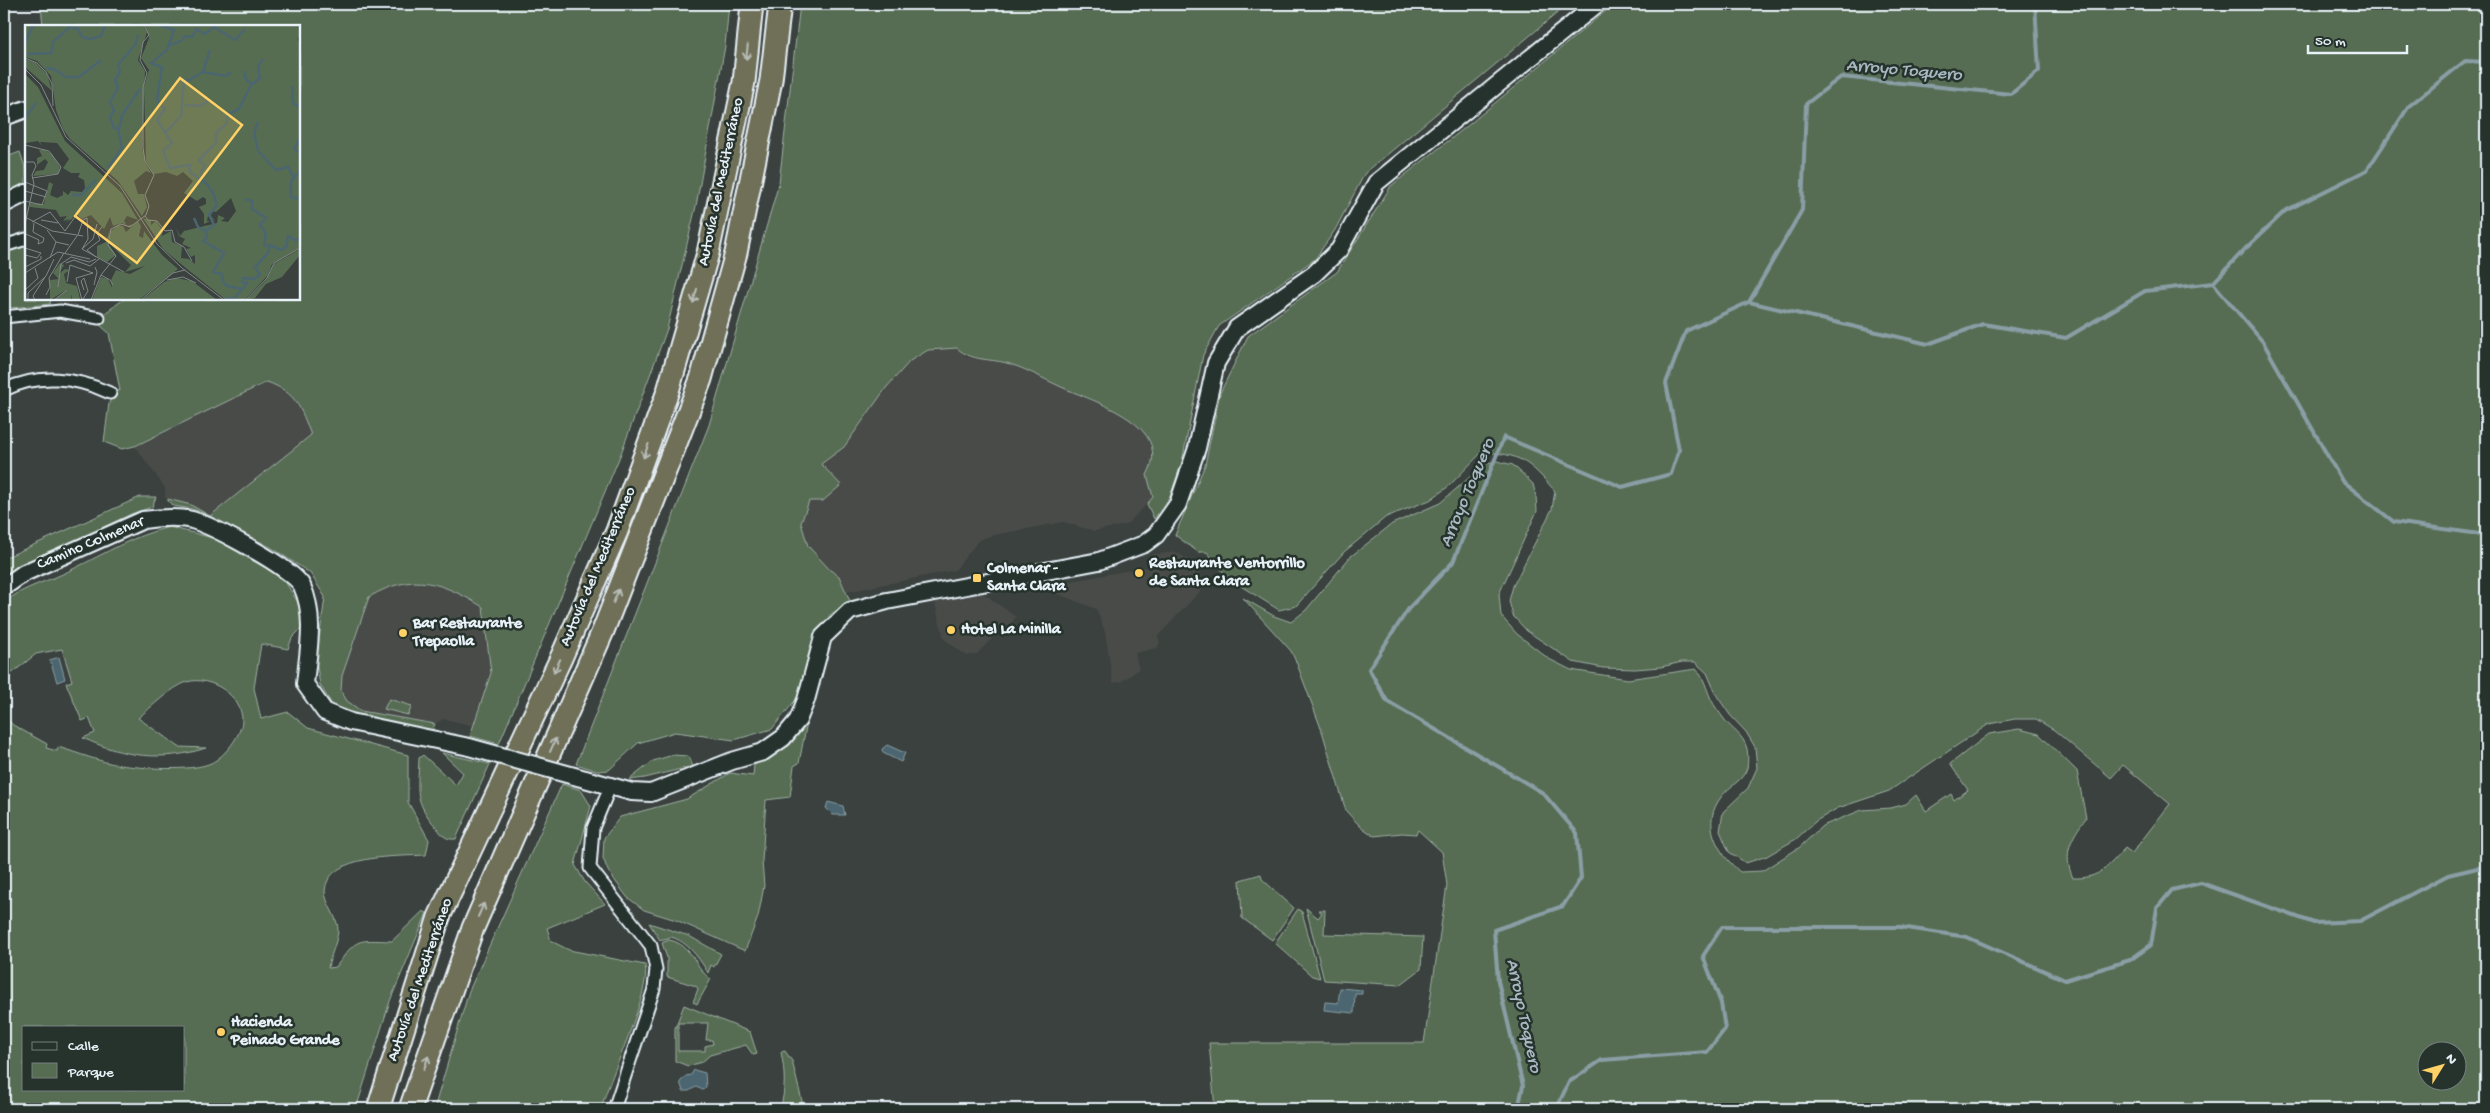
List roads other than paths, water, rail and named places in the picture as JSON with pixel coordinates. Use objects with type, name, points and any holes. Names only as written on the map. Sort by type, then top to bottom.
[{"type":"highway","name":"Autovía del Mediterráneo","points":[[378,1109],[439,917],[561,658],[613,540],[668,391],[708,252],[744,82],[752,4]]},
{"type":"highway","name":"Autovía del Mediterráneo","points":[[410,1109],[473,928],[603,631],[701,379],[736,253],[771,80],[780,4]]},
{"type":"main road","name":"Camino Colmenar","points":[[4,587],[24,573],[142,520],[161,518],[190,520],[217,530],[270,560],[301,584],[309,608],[310,631],[305,684],[325,712],[351,722],[469,747],[610,787],[632,792],[651,793],[732,761],[763,752],[783,738],[798,720],[806,700],[823,637],[850,612],[887,601],[1099,561],[1144,544],[1156,535],[1178,504],[1197,448],[1216,363],[1237,328],[1314,274],[1339,250],[1376,183],[1597,4]]},
{"type":"main road","points":[[4,118],[25,109]]},
{"type":"main road","points":[[4,204],[25,194]]},
{"type":"street","points":[[4,246],[25,238]]},
{"type":"street","points":[[4,317],[60,310],[99,318]]},
{"type":"street","points":[[4,390],[20,382],[62,379],[90,384],[110,393]]},
{"type":"street","points":[[610,787],[593,828],[590,868],[651,946],[656,968],[654,989],[614,1109]]},
{"type":"water","points":[[59,657],[65,679],[57,682],[50,660]]},
{"type":"water","points":[[887,745],[905,753],[901,762],[883,753],[882,749]]},
{"type":"water","points":[[828,802],[843,806],[845,815],[833,815],[826,808]]},
{"type":"water","points":[[1340,988],[1362,990],[1362,994],[1355,994],[1354,1013],[1324,1010],[1325,1002],[1338,1003]]},
{"type":"water","points":[[694,1070],[705,1073],[706,1087],[703,1090],[696,1087],[689,1091],[683,1091],[680,1082],[686,1076],[691,1075]]},
{"type":"waterway","name":"Arroyo Toquero","points":[[1518,1109],[1523,1086],[1498,981],[1494,930],[1563,906],[1581,878],[1577,833],[1543,793],[1387,701],[1369,669],[1409,608],[1453,562],[1504,437],[1622,487],[1671,474],[1679,450],[1666,383],[1686,331],[1749,302],[1802,210],[1806,104],[1841,77],[2011,94],[2039,71],[2035,4]]},
{"type":"waterway","points":[[1749,302],[1928,344],[1983,324],[2066,338],[2145,291],[2213,283],[2285,211],[2367,170],[2409,106],[2465,61],[2486,62]]},
{"type":"waterway","points":[[2213,283],[2263,342],[2342,481],[2394,522],[2486,535]]},
{"type":"waterway","points":[[1556,1109],[1569,1082],[1602,1060],[1707,1052],[1725,1029],[1721,1003],[1703,956],[1722,927],[1900,927],[1967,937],[2065,980],[2130,960],[2151,945],[2157,908],[2172,890],[2201,883],[2314,923],[2360,921],[2448,875],[2486,866]]},
{"type":"place","name":"Restaurante Ventorrillo de Santa Clara","points":[[1139,573]]},
{"type":"place","name":"Colmenar - Santa Clara","points":[[977,578]]},
{"type":"place","name":"Hotel La Minilla","points":[[951,630]]},
{"type":"place","name":"Bar Restaurante Trepaolla","points":[[403,633]]},
{"type":"place","name":"Hacienda Peinado Grande","points":[[221,1032]]}]
